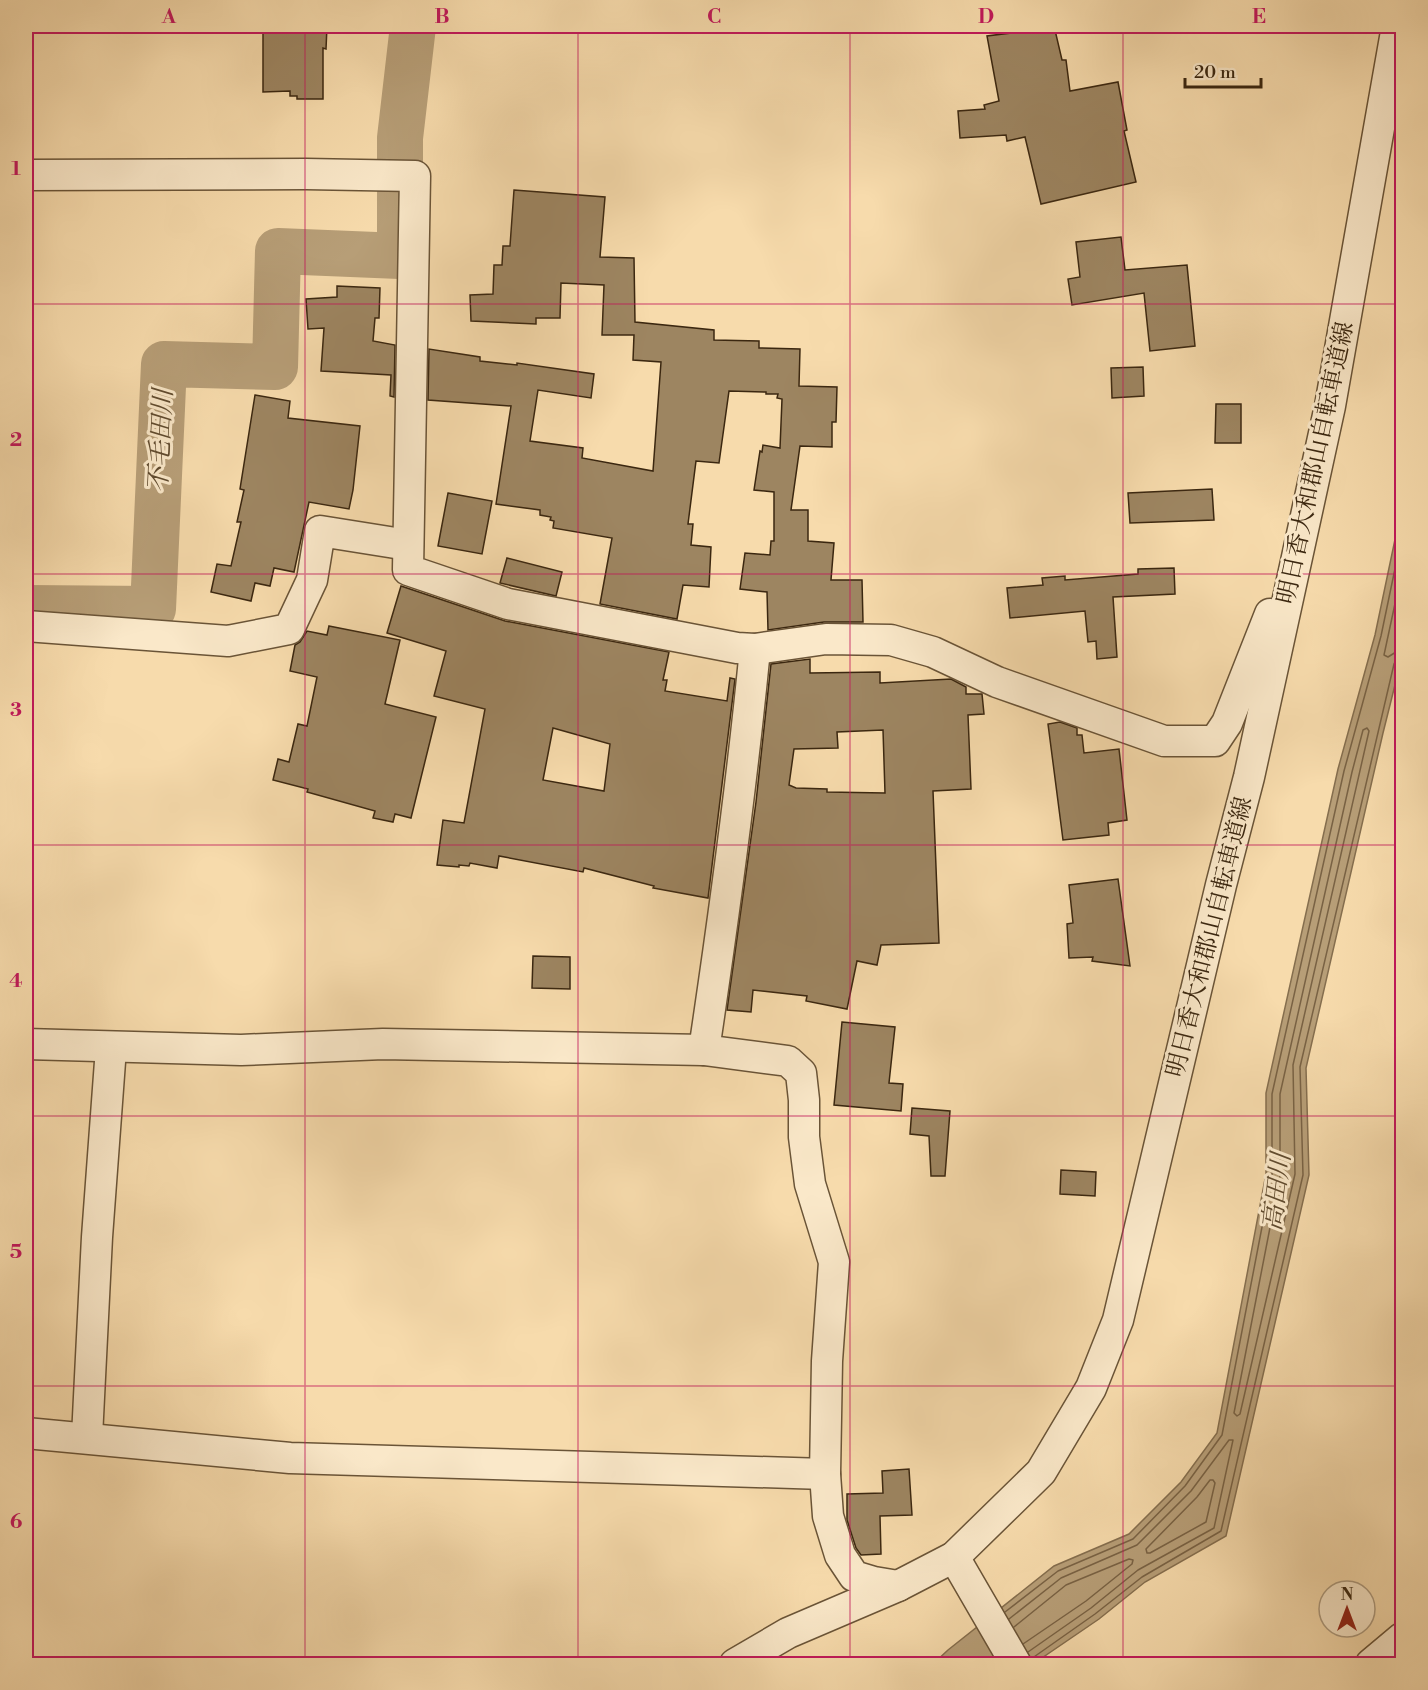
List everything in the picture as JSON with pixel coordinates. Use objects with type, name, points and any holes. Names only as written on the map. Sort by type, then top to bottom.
[{"type":"street","name":"明日香大和郡山自転車道線","points":[[735,1665],[788,1633],[957,1562],[1041,1472],[1091,1388],[1118,1320],[1221,885],[1249,777],[1330,406],[1397,26]]},
{"type":"street","points":[[26,175],[415,176],[408,570],[508,604],[737,648],[755,649],[826,639],[891,640],[933,651],[997,682],[1164,741],[1215,741],[1227,723],[1270,615],[1296,561]]},
{"type":"street","points":[[26,626],[228,641],[289,629],[312,580],[320,531],[408,545]]},
{"type":"street","points":[[704,1050],[724,921],[755,649]]},
{"type":"street","points":[[26,1044],[241,1050],[383,1044],[704,1050],[788,1061],[801,1073],[804,1137],[810,1184],[834,1263],[827,1361],[825,1474],[828,1515],[840,1555],[854,1576],[898,1586]]},
{"type":"street","points":[[87,1437],[97,1237],[111,1048]]},
{"type":"street","points":[[26,1433],[290,1458],[825,1474]]},
{"type":"street","points":[[957,1562],[1016,1665]]},
{"type":"street","points":[[1371,1665],[1402,1638]]},
{"type":"water","name":"高田川","points":[[1402,506],[1402,657],[1306,1068],[1309,1175],[1226,1536],[1145,1582],[1099,1619],[1033,1664],[933,1664],[1054,1566],[1129,1534],[1181,1482],[1217,1433],[1266,1174],[1266,1093],[1338,769],[1375,635]]},
{"type":"building","points":[[263,26],[327,26],[326,49],[323,48],[323,99],[297,99],[297,96],[290,96],[290,91],[263,92]]},
{"type":"building","points":[[1043,29],[1043,32],[1055,30],[1062,60],[1066,60],[1070,91],[1118,82],[1127,130],[1124,131],[1136,182],[1041,204],[1025,137],[1007,141],[1006,135],[960,138],[958,111],[985,109],[984,105],[999,101],[987,36]]},
{"type":"building","points":[[514,190],[605,197],[600,257],[634,258],[635,322],[714,330],[714,340],[759,341],[759,348],[800,349],[799,386],[837,387],[836,422],[832,422],[832,447],[800,446],[791,510],[808,510],[808,541],[834,543],[831,580],[862,580],[863,622],[824,622],[768,630],[767,592],[740,589],[745,553],[770,555],[771,541],[774,541],[774,492],[754,490],[763,445],[780,448],[782,399],[777,398],[778,394],[729,391],[719,463],[696,461],[688,524],[693,524],[691,545],[711,547],[709,587],[683,585],[677,619],[600,604],[612,538],[553,528],[554,521],[550,520],[551,517],[540,515],[540,510],[496,504],[511,406],[428,400],[429,349],[480,357],[480,361],[517,365],[517,363],[594,374],[591,398],[538,390],[530,441],[583,448],[582,458],[653,471],[661,362],[633,360],[634,335],[602,335],[604,285],[561,283],[560,318],[536,318],[536,324],[471,321],[470,295],[493,294],[494,265],[502,265],[503,246],[510,246]]},
{"type":"building","points":[[1121,237],[1125,270],[1187,265],[1195,346],[1150,351],[1144,293],[1072,305],[1068,279],[1080,277],[1076,242]]},
{"type":"building","points":[[337,286],[380,288],[379,318],[375,318],[373,341],[395,345],[394,397],[390,396],[391,375],[321,371],[324,328],[308,329],[306,299],[337,297]]},
{"type":"building","points":[[1143,367],[1144,396],[1112,398],[1111,368]]},
{"type":"building","points":[[255,395],[290,401],[288,418],[360,426],[349,509],[309,502],[294,572],[274,568],[270,586],[255,583],[251,601],[211,592],[217,564],[231,566],[241,522],[237,522],[244,490],[240,489]]},
{"type":"building","points":[[1216,404],[1241,404],[1241,443],[1215,443]]},
{"type":"building","points":[[1212,489],[1214,520],[1130,523],[1128,493]]},
{"type":"building","points":[[448,493],[492,501],[482,554],[438,546]]},
{"type":"building","points":[[507,558],[562,572],[556,596],[500,583]]},
{"type":"building","points":[[1174,568],[1175,594],[1113,597],[1117,657],[1097,659],[1096,641],[1088,642],[1085,611],[1010,618],[1007,588],[1043,585],[1042,578],[1065,576],[1065,580],[1138,574],[1138,569]]},
{"type":"building","points":[[401,586],[505,621],[669,652],[663,680],[667,680],[665,691],[727,701],[730,678],[735,679],[708,898],[653,888],[654,886],[584,868],[583,872],[499,856],[497,868],[470,863],[469,866],[459,865],[459,867],[437,865],[443,820],[464,823],[485,709],[434,696],[446,651],[387,633]],"holes":[[[553,728],[610,744],[604,791],[543,780]]]},
{"type":"building","points":[[329,626],[400,640],[385,704],[436,717],[411,818],[395,814],[393,822],[373,818],[375,811],[273,780],[278,759],[289,762],[298,724],[307,726],[317,677],[290,671],[295,645],[300,642],[307,631],[327,635]]},
{"type":"building","points":[[810,659],[810,673],[880,672],[880,683],[951,679],[966,687],[966,694],[982,694],[984,714],[968,715],[971,789],[933,791],[939,943],[881,945],[877,965],[857,961],[847,1009],[806,1001],[807,996],[753,990],[751,1012],[727,1010],[756,802],[771,664]],"holes":[[[883,730],[885,793],[827,792],[827,789],[796,788],[789,785],[794,749],[838,748],[837,732]]]},
{"type":"building","points":[[1060,722],[1077,728],[1077,735],[1082,735],[1084,753],[1119,749],[1127,820],[1108,823],[1109,835],[1063,840],[1048,724]]},
{"type":"building","points":[[1118,879],[1130,966],[1092,961],[1093,957],[1069,958],[1067,924],[1073,923],[1069,885]]},
{"type":"building","points":[[533,956],[570,957],[570,989],[532,988]]},
{"type":"building","points":[[842,1022],[895,1027],[889,1083],[903,1084],[901,1111],[834,1105]]},
{"type":"building","points":[[912,1108],[950,1111],[945,1176],[931,1176],[929,1136],[910,1134]]},
{"type":"building","points":[[1061,1170],[1096,1172],[1095,1196],[1060,1194]]},
{"type":"building","points":[[909,1469],[912,1515],[880,1516],[881,1554],[861,1555],[856,1548],[847,1520],[847,1494],[883,1493],[882,1471]]},
{"type":"waterway","name":"不毛田川","points":[[26,608],[153,609],[164,364],[275,367],[278,251],[400,256],[400,138],[413,26]]}]
